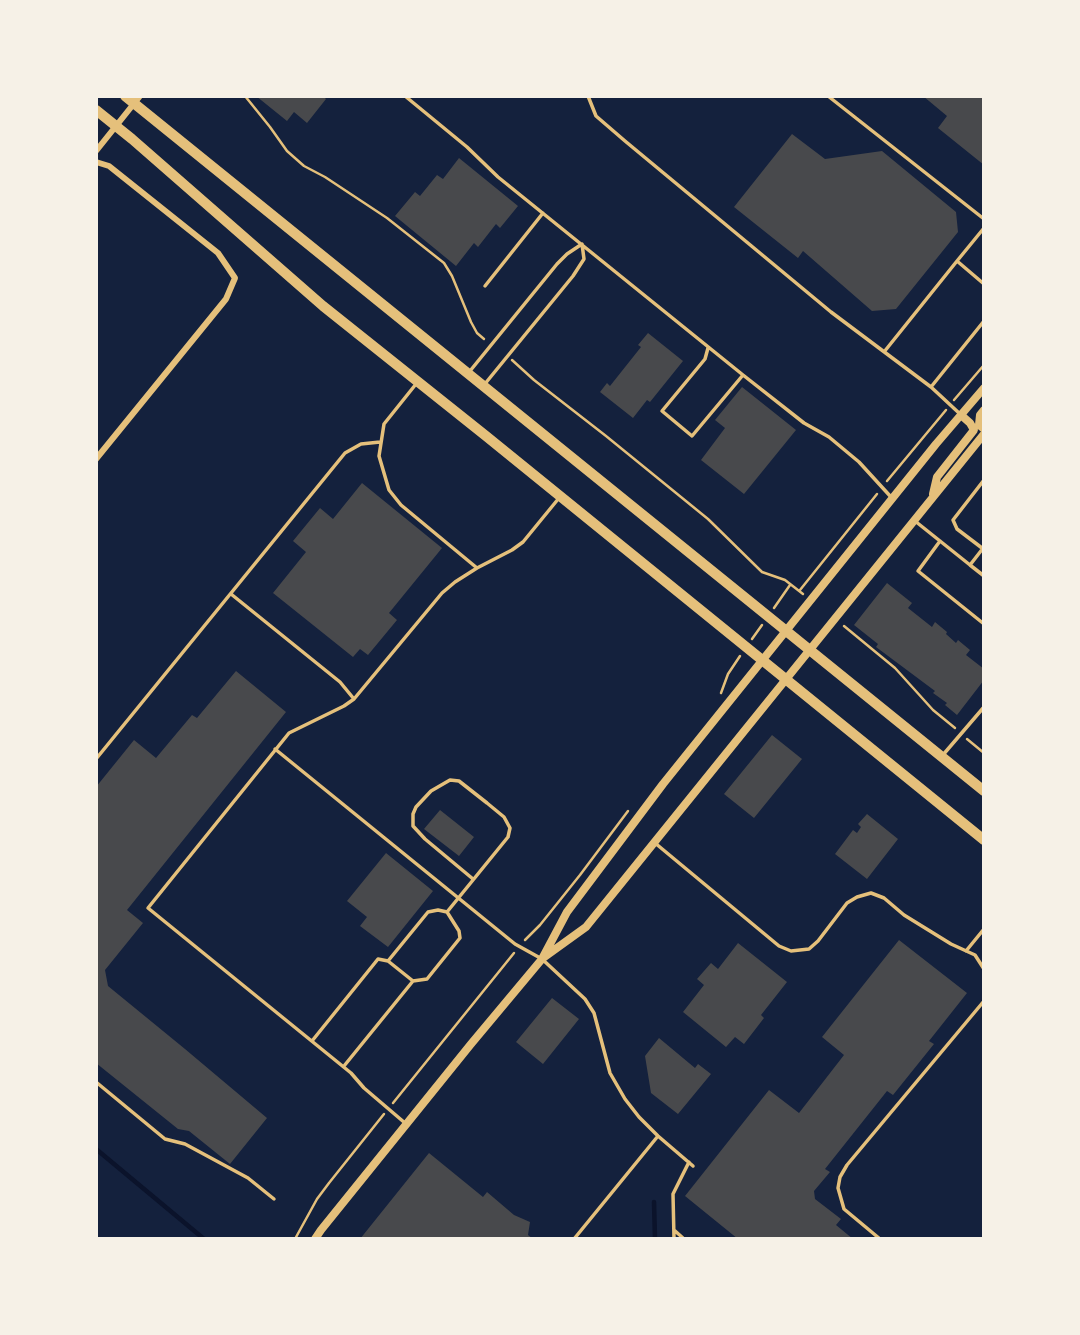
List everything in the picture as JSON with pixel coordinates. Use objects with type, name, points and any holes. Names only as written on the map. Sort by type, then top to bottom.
[{"type":"main road","points":[[125,96],[137,100],[468,373],[984,791]]},
{"type":"main road","points":[[96,110],[323,306],[984,840]]},
{"type":"street","points":[[96,151],[137,100]]},
{"type":"street","points":[[96,162],[109,166],[218,253],[235,278],[226,299],[96,459]]},
{"type":"street","points":[[315,1239],[542,960],[568,912],[663,784],[984,388]]},
{"type":"street","points":[[542,960],[586,927],[835,619],[984,431],[979,425],[980,415],[984,410]]},
{"type":"street","points":[[933,497],[937,477],[974,430],[961,415]]},
{"type":"lane","points":[[404,96],[467,147],[498,177],[708,347],[804,423],[829,437],[859,461],[893,498]]},
{"type":"lane","points":[[588,96],[596,116],[625,141],[831,312],[931,387],[961,415]]},
{"type":"lane","points":[[828,96],[984,219]]},
{"type":"lane","points":[[485,286],[543,213]]},
{"type":"lane","points":[[884,352],[984,228]]},
{"type":"lane","points":[[468,373],[557,264],[582,244]]},
{"type":"lane","points":[[484,385],[573,276],[584,258],[582,244]]},
{"type":"lane","points":[[957,261],[984,284]]},
{"type":"lane","points":[[931,387],[984,321]]},
{"type":"lane","points":[[708,347],[705,359],[662,411],[692,436],[743,375]]},
{"type":"lane","points":[[417,383],[384,424],[379,456],[389,490],[401,505],[477,568]]},
{"type":"lane","points":[[96,759],[345,453],[361,444],[380,442]]},
{"type":"lane","points":[[970,565],[983,548],[957,528],[953,520],[984,480]]},
{"type":"lane","points":[[406,1124],[343,1066],[148,908],[289,733],[354,699],[442,593],[477,568],[523,542],[561,497]]},
{"type":"lane","points":[[914,520],[984,576]]},
{"type":"lane","points":[[940,541],[918,571],[984,624]]},
{"type":"lane","points":[[231,594],[340,682],[354,699]]},
{"type":"lane","points":[[942,757],[984,707]]},
{"type":"lane","points":[[275,749],[520,947],[542,960],[585,999],[594,1013],[610,1073],[625,1099],[658,1136],[693,1166]]},
{"type":"lane","points":[[447,912],[508,837],[510,828],[504,817],[487,803],[459,781],[450,780],[431,791],[416,807],[413,826],[473,879]]},
{"type":"lane","points":[[654,842],[779,946],[791,951],[809,949],[847,903],[871,893],[884,898],[904,915],[951,944],[975,955],[982,962],[984,969]]},
{"type":"lane","points":[[343,1066],[413,981],[427,979],[460,938],[459,931],[447,912],[428,912],[388,961]]},
{"type":"lane","points":[[966,951],[984,929]]},
{"type":"lane","points":[[312,1041],[378,959],[388,961],[413,981]]},
{"type":"lane","points":[[880,1239],[844,1209],[838,1188],[840,1177],[847,1165],[984,1001]]},
{"type":"lane","points":[[96,1082],[165,1139],[185,1144],[248,1178],[274,1199]]},
{"type":"lane","points":[[574,1239],[658,1136]]},
{"type":"lane","points":[[674,1239],[673,1194],[689,1162]]},
{"type":"lane","points":[[674,1230],[684,1239]]},
{"type":"path","points":[[245,96],[287,151],[304,166],[387,218],[444,264],[477,333],[491,345]]},
{"type":"path","points":[[507,356],[708,519],[762,572],[785,580],[811,600]]},
{"type":"path","points":[[800,591],[984,365]]},
{"type":"path","points":[[718,698],[728,674],[790,584]]},
{"type":"path","points":[[835,619],[895,668],[933,710],[984,752]]},
{"type":"path","points":[[295,1239],[329,1182],[548,915],[633,805]]},
{"type":"building","points":[[256,96],[323,96],[326,99],[307,123],[294,112],[287,121]]},
{"type":"building","points":[[923,96],[984,96],[984,165],[938,128],[947,116]]},
{"type":"building","points":[[792,134],[825,159],[882,151],[956,212],[958,232],[896,309],[872,311],[803,251],[798,258],[734,207]]},
{"type":"building","points":[[459,158],[518,206],[500,228],[496,224],[478,247],[474,243],[456,266],[395,216],[415,192],[420,196],[437,175],[443,179]]},
{"type":"building","points":[[648,333],[683,361],[650,402],[647,400],[633,418],[600,392],[607,383],[610,386],[641,347],[638,345]]},
{"type":"building","points":[[742,387],[796,430],[744,494],[701,460],[725,428],[715,420]]},
{"type":"building","points":[[362,483],[442,548],[389,613],[397,620],[368,655],[360,649],[353,657],[273,593],[306,552],[293,541],[320,508],[333,519]]},
{"type":"building","points":[[887,583],[912,603],[908,608],[932,627],[935,622],[956,643],[958,640],[970,650],[966,655],[984,669],[984,680],[957,715],[933,693],[935,691],[876,647],[878,644],[854,625]]},
{"type":"building","points":[[236,671],[286,712],[127,910],[143,923],[105,970],[108,986],[267,1118],[230,1164],[189,1131],[178,1129],[96,1063],[96,787],[134,740],[156,758],[192,715],[197,718]]},
{"type":"building","points":[[772,735],[802,759],[754,818],[724,794]]},
{"type":"building","points":[[440,810],[474,837],[459,856],[424,829]]},
{"type":"building","points":[[867,814],[898,839],[867,879],[835,854],[853,830],[857,833],[861,827],[858,824]]},
{"type":"building","points":[[386,853],[433,891],[388,947],[360,926],[367,917],[347,901]]},
{"type":"building","points":[[899,940],[967,993],[929,1041],[934,1044],[893,1095],[887,1091],[825,1169],[830,1172],[814,1191],[815,1199],[841,1219],[836,1225],[853,1239],[738,1239],[685,1196],[769,1090],[799,1113],[844,1055],[822,1037]]},
{"type":"building","points":[[738,943],[787,982],[761,1015],[764,1018],[744,1044],[735,1037],[726,1047],[683,1012],[704,985],[697,979],[711,963],[718,969]]},
{"type":"building","points":[[552,998],[579,1019],[543,1064],[516,1042]]},
{"type":"building","points":[[659,1038],[695,1068],[698,1064],[711,1074],[678,1114],[651,1093],[645,1056]]},
{"type":"building","points":[[429,1153],[483,1197],[487,1192],[514,1215],[530,1222],[528,1235],[533,1239],[360,1239]]},
{"type":"waterway","points":[[96,1149],[204,1239]]},
{"type":"waterway","points":[[654,1202],[655,1239]]}]
